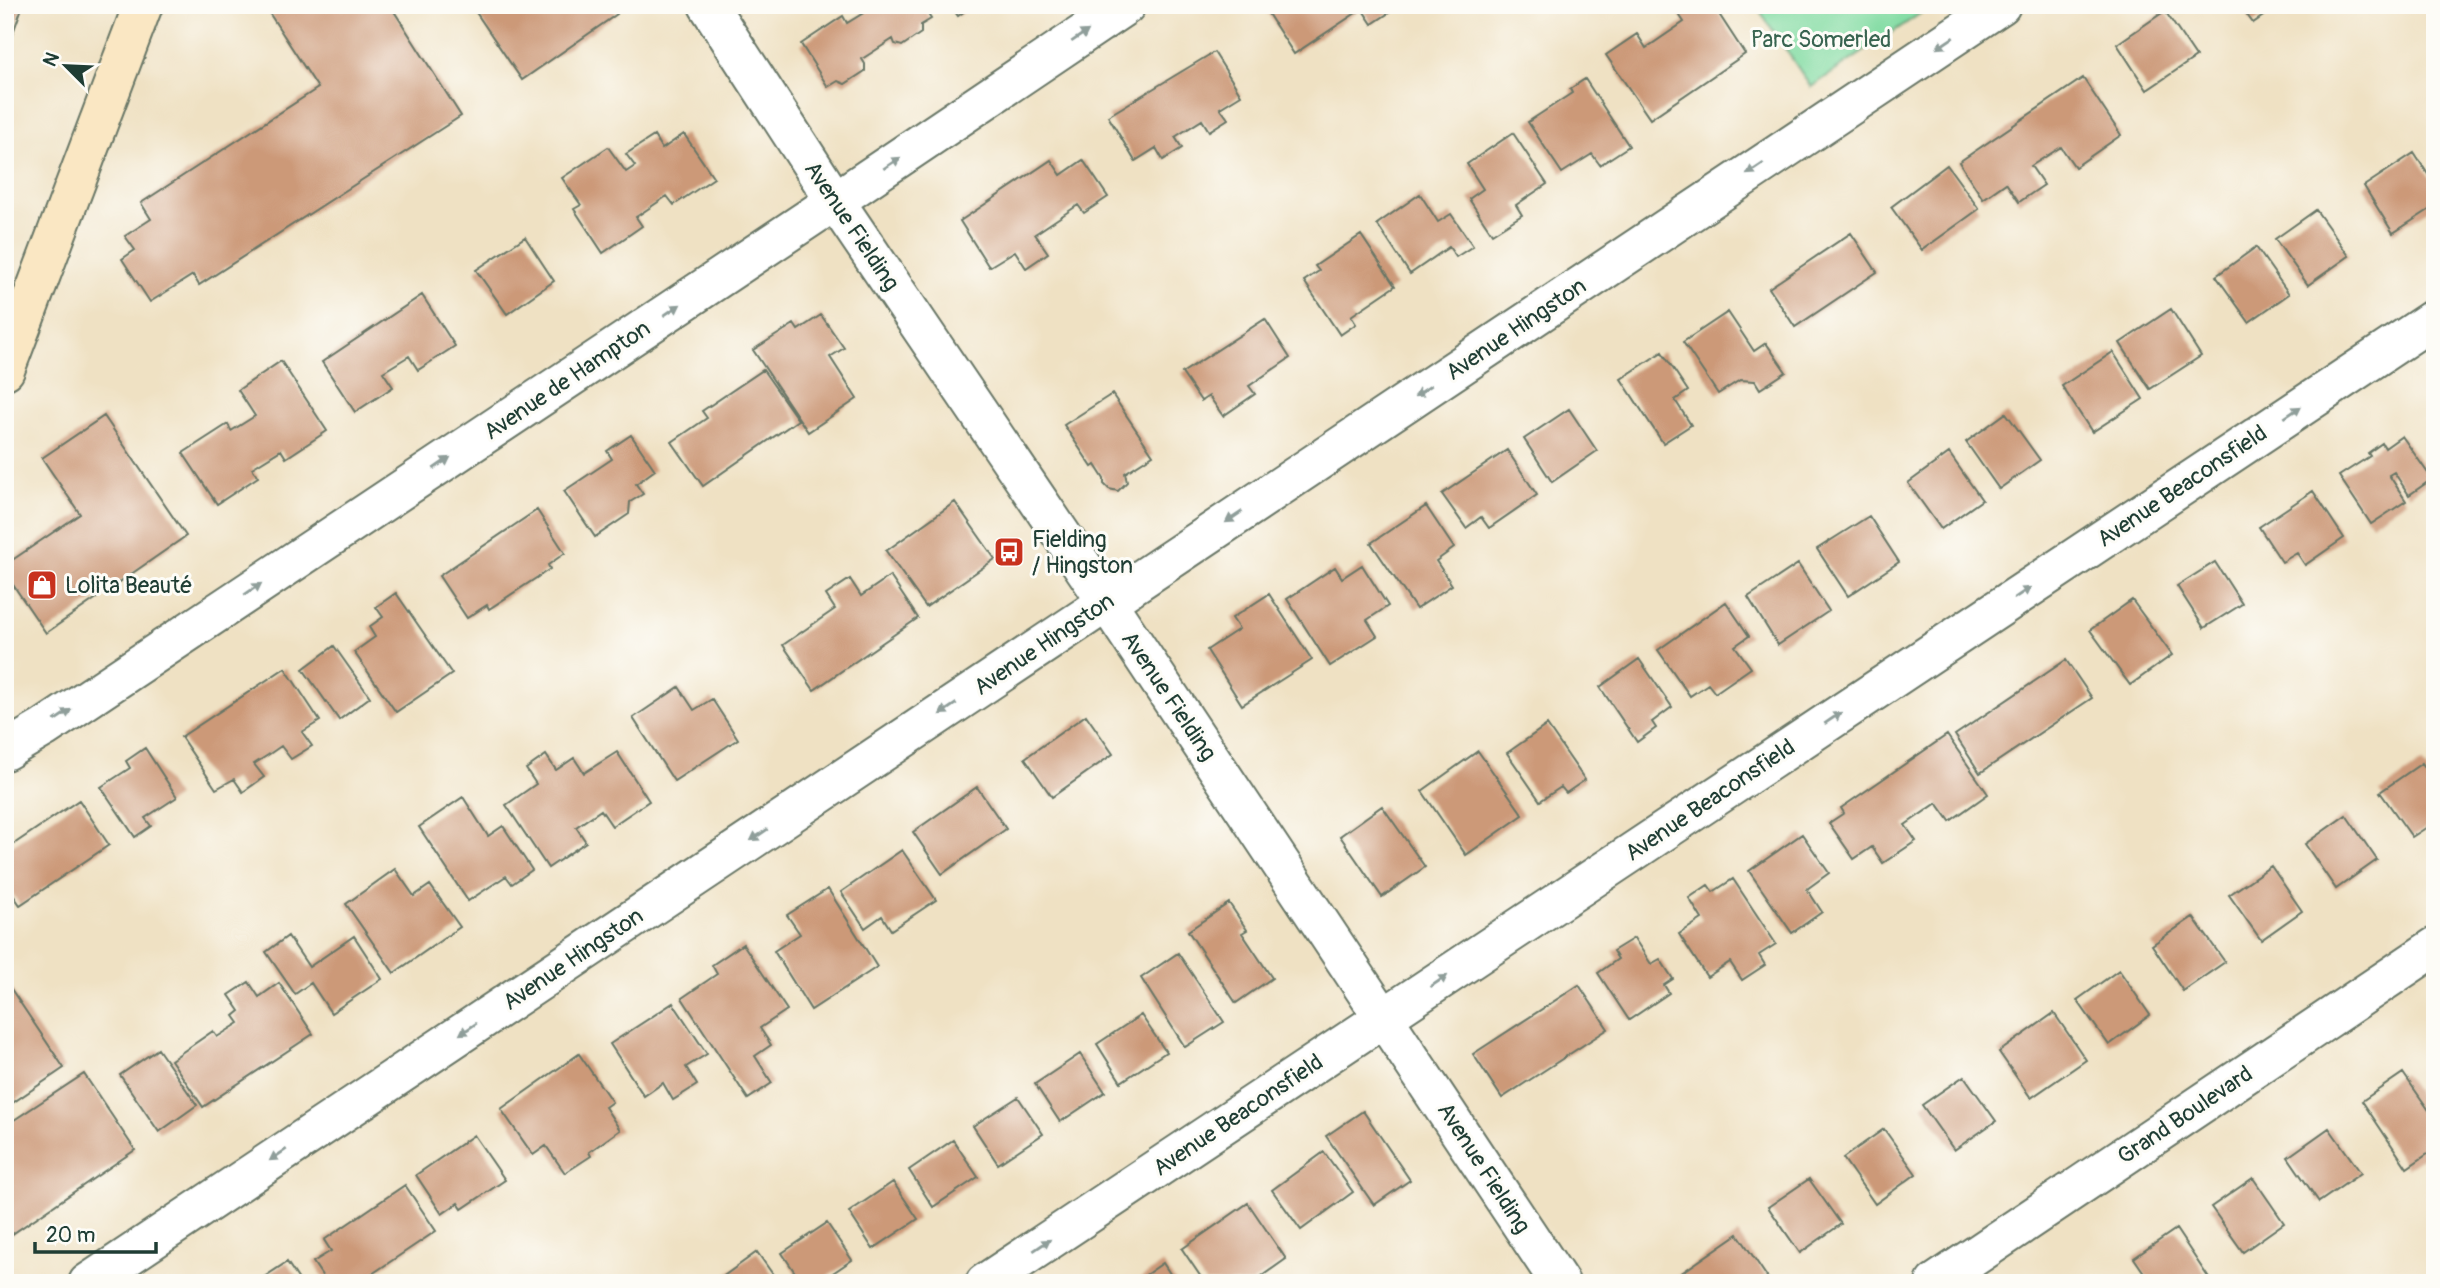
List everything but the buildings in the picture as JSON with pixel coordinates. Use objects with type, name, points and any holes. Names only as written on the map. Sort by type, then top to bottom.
[{"type":"main road","points":[[5,370],[144,5]]},
{"type":"street","name":"Avenue Fielding","points":[[708,5],[835,201],[1107,603],[1560,1283]]},
{"type":"street","name":"Avenue de Hampton","points":[[5,751],[44,728],[1126,5]]},
{"type":"street","name":"Avenue Hingston","points":[[88,1283],[2001,5]]},
{"type":"street","name":"Avenue Beaconsfield","points":[[985,1283],[2435,318]]},
{"type":"street","name":"Grand Boulevard","points":[[1936,1283],[2435,947]]},
{"type":"green space","name":"Parc Somerled","points":[[1756,5],[1933,5],[1811,87]]},
{"type":"place","name":"Fielding / Hingston","points":[[1009,552]]},
{"type":"place","name":"Lolita Beauté","points":[[42,585]]}]
